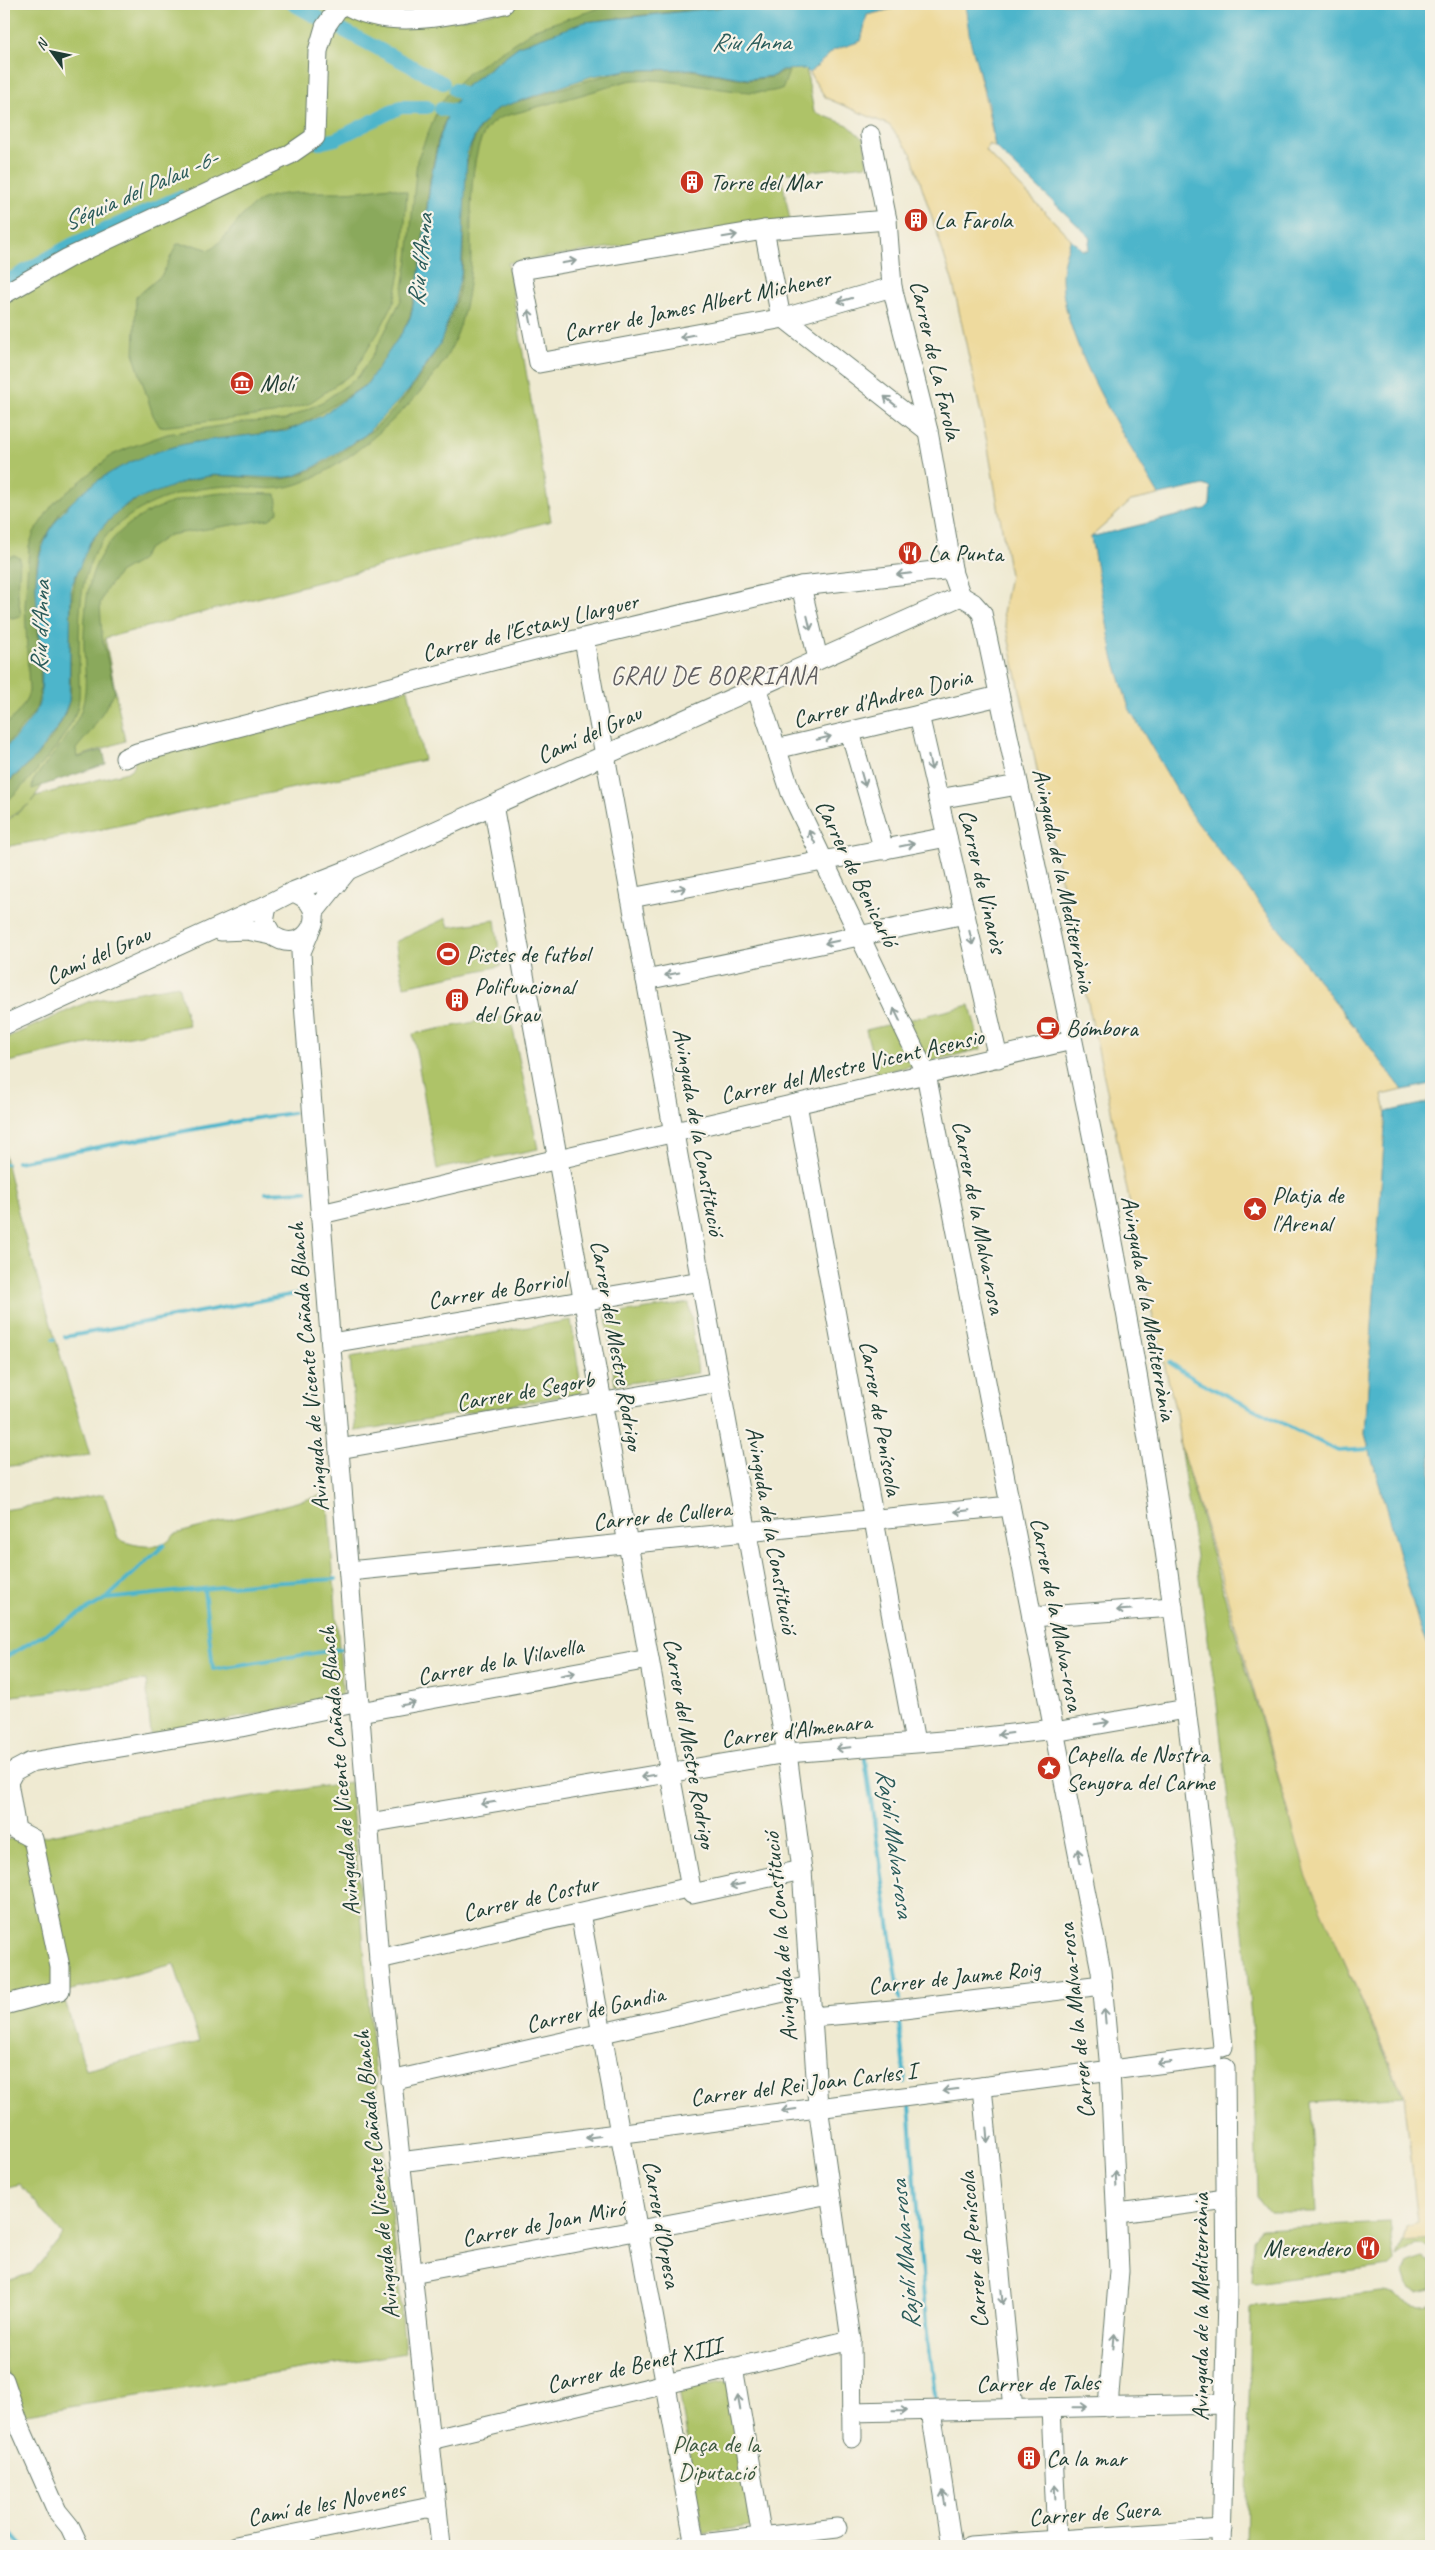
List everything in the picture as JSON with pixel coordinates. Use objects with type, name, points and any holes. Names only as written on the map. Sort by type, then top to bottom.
[{"type":"street","points":[[4,294],[68,258],[289,155],[315,137],[318,51],[325,27],[341,4]]},
{"type":"street","points":[[345,4],[356,11],[414,19],[446,16],[504,4]]},
{"type":"street","name":"Carrer de La Farola","points":[[870,135],[887,220],[892,287],[928,431],[952,569],[960,596]]},
{"type":"street","points":[[887,220],[764,230],[782,318],[928,431]]},
{"type":"street","name":"Carrer de James Albert Michener","points":[[764,230],[521,270],[539,363],[782,318],[892,287]]},
{"type":"street","name":"Carrer de l'Estany Llarguer","points":[[125,758],[156,748],[542,648],[584,640],[801,586],[952,569]]},
{"type":"street","points":[[801,586],[818,660]]},
{"type":"street","name":"Camí del Grau","points":[[292,892],[348,870],[960,596]]},
{"type":"street","name":"Avinguda de la Mediterrània","points":[[960,596],[973,603],[982,613],[1072,1040],[1131,1341],[1173,1607],[1186,1708],[1220,2057],[1226,2199],[1222,2538]]},
{"type":"street","name":"Avinguda de la Constitució","points":[[584,640],[787,1753],[802,1870],[818,2106],[851,2340],[852,2438]]},
{"type":"street","name":"Carrer de Benicarló","points":[[756,687],[790,792],[926,1074]]},
{"type":"street","name":"Carrer d'Andrea Doria","points":[[776,749],[999,696]]},
{"type":"street","name":"Carrer de Vinaròs","points":[[919,715],[998,1058]]},
{"type":"street","points":[[850,732],[884,850]]},
{"type":"street","points":[[938,799],[1018,785]]},
{"type":"street","name":"Carrer del Mestre Rodrigo","points":[[493,805],[692,1891]]},
{"type":"street","points":[[631,898],[947,837]]},
{"type":"street","name":"Camí del Grau","points":[[314,912],[348,870]]},
{"type":"street","points":[[292,892],[302,895],[310,902],[314,912],[314,923],[309,933],[300,940],[289,942],[275,937],[264,921],[267,905],[292,892]]},
{"type":"street","name":"Camí del Grau","points":[[4,1025],[267,905]]},
{"type":"street","points":[[646,980],[965,914]]},
{"type":"street","name":"Camí del Grau","points":[[213,931],[247,930],[275,937]]},
{"type":"street","name":"Avinguda de Vicente Cañada Blanch","points":[[309,933],[302,952],[303,991],[379,1959],[430,2440],[432,2508],[441,2546]]},
{"type":"street","name":"Avinguda de Vicente Cañada Blanch","points":[[275,937],[290,960],[303,991]]},
{"type":"street","name":"Carrer del Mestre Vicent Asensio","points":[[320,1214],[1072,1040]]},
{"type":"street","name":"Carrer de la Malva-rosa","points":[[926,1074],[1102,1985],[1110,2070],[1120,2271],[1108,2407]]},
{"type":"street","name":"Carrer de Peníscola","points":[[797,1104],[915,1742]]},
{"type":"street","name":"Carrer de Borriol","points":[[331,1343],[701,1282]]},
{"type":"street","name":"Carrer de Segorb","points":[[339,1449],[719,1382]]},
{"type":"street","name":"Carrer de Cullera","points":[[349,1571],[1010,1506]]},
{"type":"street","points":[[1032,1617],[1173,1607]]},
{"type":"street","name":"Carrer de la Vilavella","points":[[4,2004],[60,1990],[60,1967],[33,1839],[16,1830],[8,1782],[14,1771],[31,1762],[649,1659]]},
{"type":"street","name":"Carrer d'Almenara","points":[[369,1823],[787,1753],[1054,1730],[1186,1708]]},
{"type":"street","name":"Carrer de Costur","points":[[379,1959],[580,1913],[802,1870]]},
{"type":"street","name":"Carrer d'Orpesa","points":[[580,1913],[666,2382],[689,2546]]},
{"type":"street","name":"Carrer de Jaume Roig","points":[[812,2017],[904,2009],[1102,1985]]},
{"type":"street","name":"Carrer de Gandia","points":[[391,2081],[810,1986]]},
{"type":"street","name":"Carrer del Rei Joan Carles I","points":[[400,2162],[818,2106],[1220,2057]]},
{"type":"street","name":"Carrer de Peníscola","points":[[982,2086],[1013,2409]]},
{"type":"street","name":"Carrer de Joan Miró","points":[[412,2273],[830,2194]]},
{"type":"street","points":[[1118,2213],[1226,2199]]},
{"type":"street","name":"Carrer de Benet XIII","points":[[430,2440],[666,2382],[851,2340]]},
{"type":"street","points":[[733,2367],[762,2537]]},
{"type":"street","points":[[4,2380],[20,2428],[57,2511],[70,2527],[79,2546]]},
{"type":"street","name":"Carrer de Tales","points":[[851,2412],[1225,2404]]},
{"type":"street","points":[[1051,2408],[1057,2540]]},
{"type":"street","points":[[931,2411],[952,2546]]},
{"type":"street","name":"Camí de les Novenes","points":[[236,2546],[432,2508]]},
{"type":"street","points":[[689,2546],[837,2528]]},
{"type":"street","name":"Carrer de Suera","points":[[970,2546],[1057,2540],[1222,2538]]},
{"type":"green space","points":[[4,4],[341,4],[350,10],[344,20],[465,19],[527,4],[794,4],[814,112],[848,125],[864,140],[867,165],[781,174],[790,220],[508,263],[551,521],[105,638],[125,741],[57,764],[31,802],[36,796],[127,772],[134,767],[135,758],[408,689],[424,760],[89,832],[4,847],[4,823],[31,803],[4,821]]},
{"type":"green space","points":[[397,4],[485,4],[445,14],[383,11]]},
{"type":"green space","points":[[627,4],[736,4],[585,22],[519,46],[465,87],[447,116],[438,140],[430,178],[419,274],[410,316],[403,331],[367,384],[298,427],[268,433],[196,442],[133,461],[103,477],[61,511],[42,544],[37,562],[36,585],[41,688],[36,710],[4,748],[4,726],[16,715],[29,691],[25,606],[29,546],[34,532],[53,504],[112,455],[128,448],[167,434],[247,422],[285,420],[324,401],[358,377],[374,353],[401,300],[408,259],[417,160],[439,106],[449,92],[468,73],[535,29],[606,6],[621,7]]},
{"type":"green space","points":[[629,70],[690,70],[748,80],[773,77],[782,71],[789,71],[783,88],[770,92],[734,91],[669,82],[634,80],[496,120],[485,131],[478,148],[474,169],[470,276],[463,316],[453,345],[436,373],[419,394],[375,436],[351,455],[326,471],[303,482],[281,488],[268,489],[231,486],[185,492],[154,502],[140,509],[115,527],[101,542],[85,577],[79,635],[79,697],[74,717],[47,758],[4,804],[4,786],[34,759],[52,737],[65,714],[70,693],[70,620],[77,572],[91,542],[103,526],[118,511],[129,504],[181,483],[212,476],[273,480],[302,474],[339,454],[381,422],[414,385],[441,340],[451,316],[462,272],[464,187],[467,165],[472,145],[481,126],[498,108],[513,102]]},
{"type":"green space","points":[[390,187],[407,192],[402,263],[394,302],[379,331],[353,373],[308,404],[273,414],[160,427],[153,415],[134,356],[136,297],[162,275],[177,244],[194,245],[210,250],[223,239],[252,206],[259,201],[276,195],[352,192]]},
{"type":"green space","points":[[223,493],[276,494],[278,512],[270,519],[169,535],[147,550],[140,561],[119,573],[106,590],[100,604],[102,636],[115,692],[91,731],[76,749],[77,758],[103,750],[106,764],[32,789],[33,781],[68,735],[82,708],[85,691],[84,636],[86,603],[93,572],[102,553],[114,537],[129,524],[146,514],[183,499]]},
{"type":"green space","points":[[4,549],[8,557],[14,555],[20,558],[18,596],[21,616],[12,618],[8,616],[4,607]]},
{"type":"green space","name":"Pistes de futbol","points":[[446,918],[449,927],[495,920],[501,966],[404,986],[395,942]]},
{"type":"green space","points":[[178,985],[189,1025],[82,1045],[4,1063],[4,1039],[90,1001]]},
{"type":"green space","points":[[970,1005],[981,1049],[877,1074],[866,1030]]},
{"type":"green space","points":[[510,1015],[538,1149],[437,1169],[413,1034]]},
{"type":"green space","points":[[4,1152],[20,1220],[90,1455],[4,1467]]},
{"type":"green space","points":[[689,1303],[698,1373],[615,1385],[606,1315]]},
{"type":"green space","points":[[571,1320],[582,1393],[356,1431],[350,1357]]},
{"type":"green space","points":[[1180,1445],[1307,1876],[1403,2096],[1311,2103],[1317,2212],[1270,2212],[1257,2196],[1253,2044],[1246,1958],[1216,1696]]},
{"type":"green space","points":[[104,1494],[118,1538],[133,1544],[153,1546],[165,1543],[175,1534],[327,1494],[343,1697],[151,1735],[146,1680],[4,1697],[4,1510]]},
{"type":"green space","points":[[350,1782],[374,2067],[398,2273],[405,2353],[20,2415],[4,2362],[4,2282],[32,2273],[63,2235],[20,2184],[4,2188],[4,2010],[63,1994],[86,2070],[199,2042],[174,1964],[64,1992],[41,1837],[171,1810]]},
{"type":"green space","points":[[20,1838],[31,1852],[56,1967],[51,1987],[4,2001],[4,1840]]},
{"type":"green space","points":[[1390,2223],[1395,2261],[1390,2266],[1255,2284],[1251,2282],[1253,2239],[1261,2229]]},
{"type":"green space","points":[[1431,2239],[1431,2248],[1417,2244],[1397,2257],[1403,2241]]},
{"type":"green space","points":[[1423,2259],[1431,2263],[1431,2289],[1418,2292],[1409,2288],[1404,2273],[1408,2264]]},
{"type":"green space","points":[[1381,2292],[1394,2295],[1417,2305],[1431,2303],[1431,2546],[1246,2546],[1251,2309],[1254,2307]]},
{"type":"green space","name":"Plaça de la Diputació","points":[[729,2381],[754,2525],[703,2534],[679,2390]]},
{"type":"sand","name":"Platja de l'Arenal","points":[[912,4],[965,4],[995,147],[989,144],[985,150],[1071,239],[1063,265],[1063,291],[1069,321],[1095,384],[1159,495],[1131,501],[1091,537],[1113,656],[1129,708],[1190,813],[1403,1090],[1382,1095],[1386,1112],[1365,1434],[1420,1628],[1431,1654],[1431,2239],[1403,2241],[1406,2226],[1418,2222],[1404,2095],[1307,1877],[1222,1579],[1180,1445],[1176,1412],[1150,1305],[1108,1095],[1003,613],[1010,575],[987,442],[953,283],[911,153],[889,125],[826,98],[809,73],[834,50],[861,41],[867,15]]},
{"type":"water","name":"Riu Anna","points":[[754,4],[912,4],[867,15],[861,41],[834,50],[809,73],[805,69],[781,70],[773,76],[748,79],[691,69],[628,70],[592,76],[496,109],[478,129],[467,153],[461,274],[454,303],[440,344],[409,390],[365,435],[316,466],[295,476],[280,478],[213,475],[186,481],[128,503],[106,523],[90,542],[71,587],[69,701],[60,724],[34,759],[4,785],[4,749],[29,721],[40,701],[42,670],[36,587],[40,557],[50,531],[67,508],[88,488],[113,471],[140,458],[196,442],[287,431],[321,416],[367,384],[411,316],[419,274],[431,178],[439,140],[447,117],[465,87],[519,46],[585,22]]},
{"type":"water","points":[[965,4],[1431,4],[1431,1084],[1403,1090],[1190,813],[1129,708],[1113,656],[1091,537],[1205,509],[1210,504],[1211,488],[1204,485],[1159,495],[1095,383],[1069,320],[1063,291],[1063,265],[1071,239],[1082,250],[1088,250],[1090,237],[995,147],[988,104],[970,40]]},
{"type":"water","points":[[1431,1102],[1431,1654],[1420,1628],[1365,1434],[1386,1112]]},
{"type":"waterway","points":[[293,4],[322,20]]},
{"type":"waterway","points":[[339,28],[443,83]]},
{"type":"waterway","points":[[455,90],[476,102]]},
{"type":"waterway","name":"Séquia del Palau -6-","points":[[319,143],[336,139],[401,107],[427,107]]},
{"type":"waterway","name":"Séquia del Palau -6-","points":[[441,109],[467,113]]},
{"type":"waterway","name":"Séquia del Palau -6-","points":[[4,283],[71,245],[180,197]]},
{"type":"waterway","points":[[17,1162],[250,1119],[293,1113]]},
{"type":"waterway","points":[[266,1193],[306,1191]]},
{"type":"waterway","points":[[65,1337],[306,1292]]},
{"type":"waterway","points":[[1169,1362],[1194,1379],[1338,1451],[1370,1449]]},
{"type":"waterway","points":[[4,1658],[107,1598],[164,1545]]},
{"type":"waterway","points":[[105,1599],[251,1584],[336,1579]]},
{"type":"waterway","points":[[204,1590],[213,1669],[341,1649]]},
{"type":"waterway","name":"Rajolí Malva-rosa","points":[[864,1753],[900,1999]]},
{"type":"waterway","name":"Rajolí Malva-rosa","points":[[899,2022],[905,2082]]},
{"type":"waterway","name":"Rajolí Malva-rosa","points":[[909,2105],[926,2325],[936,2402]]},
{"type":"waterway","points":[[4,2525],[22,2546]]},
{"type":"place","name":"Torre del Mar","points":[[692,182]]},
{"type":"place","name":"La Farola","points":[[916,220]]},
{"type":"place","name":"Molí","points":[[242,383]]},
{"type":"place","name":"La Punta","points":[[910,553]]},
{"type":"place","name":"Pistes de futbol","points":[[448,954]]},
{"type":"place","name":"Polifuncional del Grau","points":[[457,1000]]},
{"type":"place","name":"Bómbora","points":[[1048,1028]]},
{"type":"place","name":"Platja de l'Arenal","points":[[1255,1209]]},
{"type":"place","name":"Capella de Nostra Senyora del Carme","points":[[1049,1768]]},
{"type":"place","name":"Merendero","points":[[1368,2248]]},
{"type":"place","name":"Ca la mar","points":[[1029,2458]]},
{"type":"district","name":"GRAU DE BORRIANA","points":[[714,676]]},
{"type":"water label","name":"Riu d'Anna","points":[[420,260]]},
{"type":"water label","name":"Riu d'Anna","points":[[40,627]]}]
